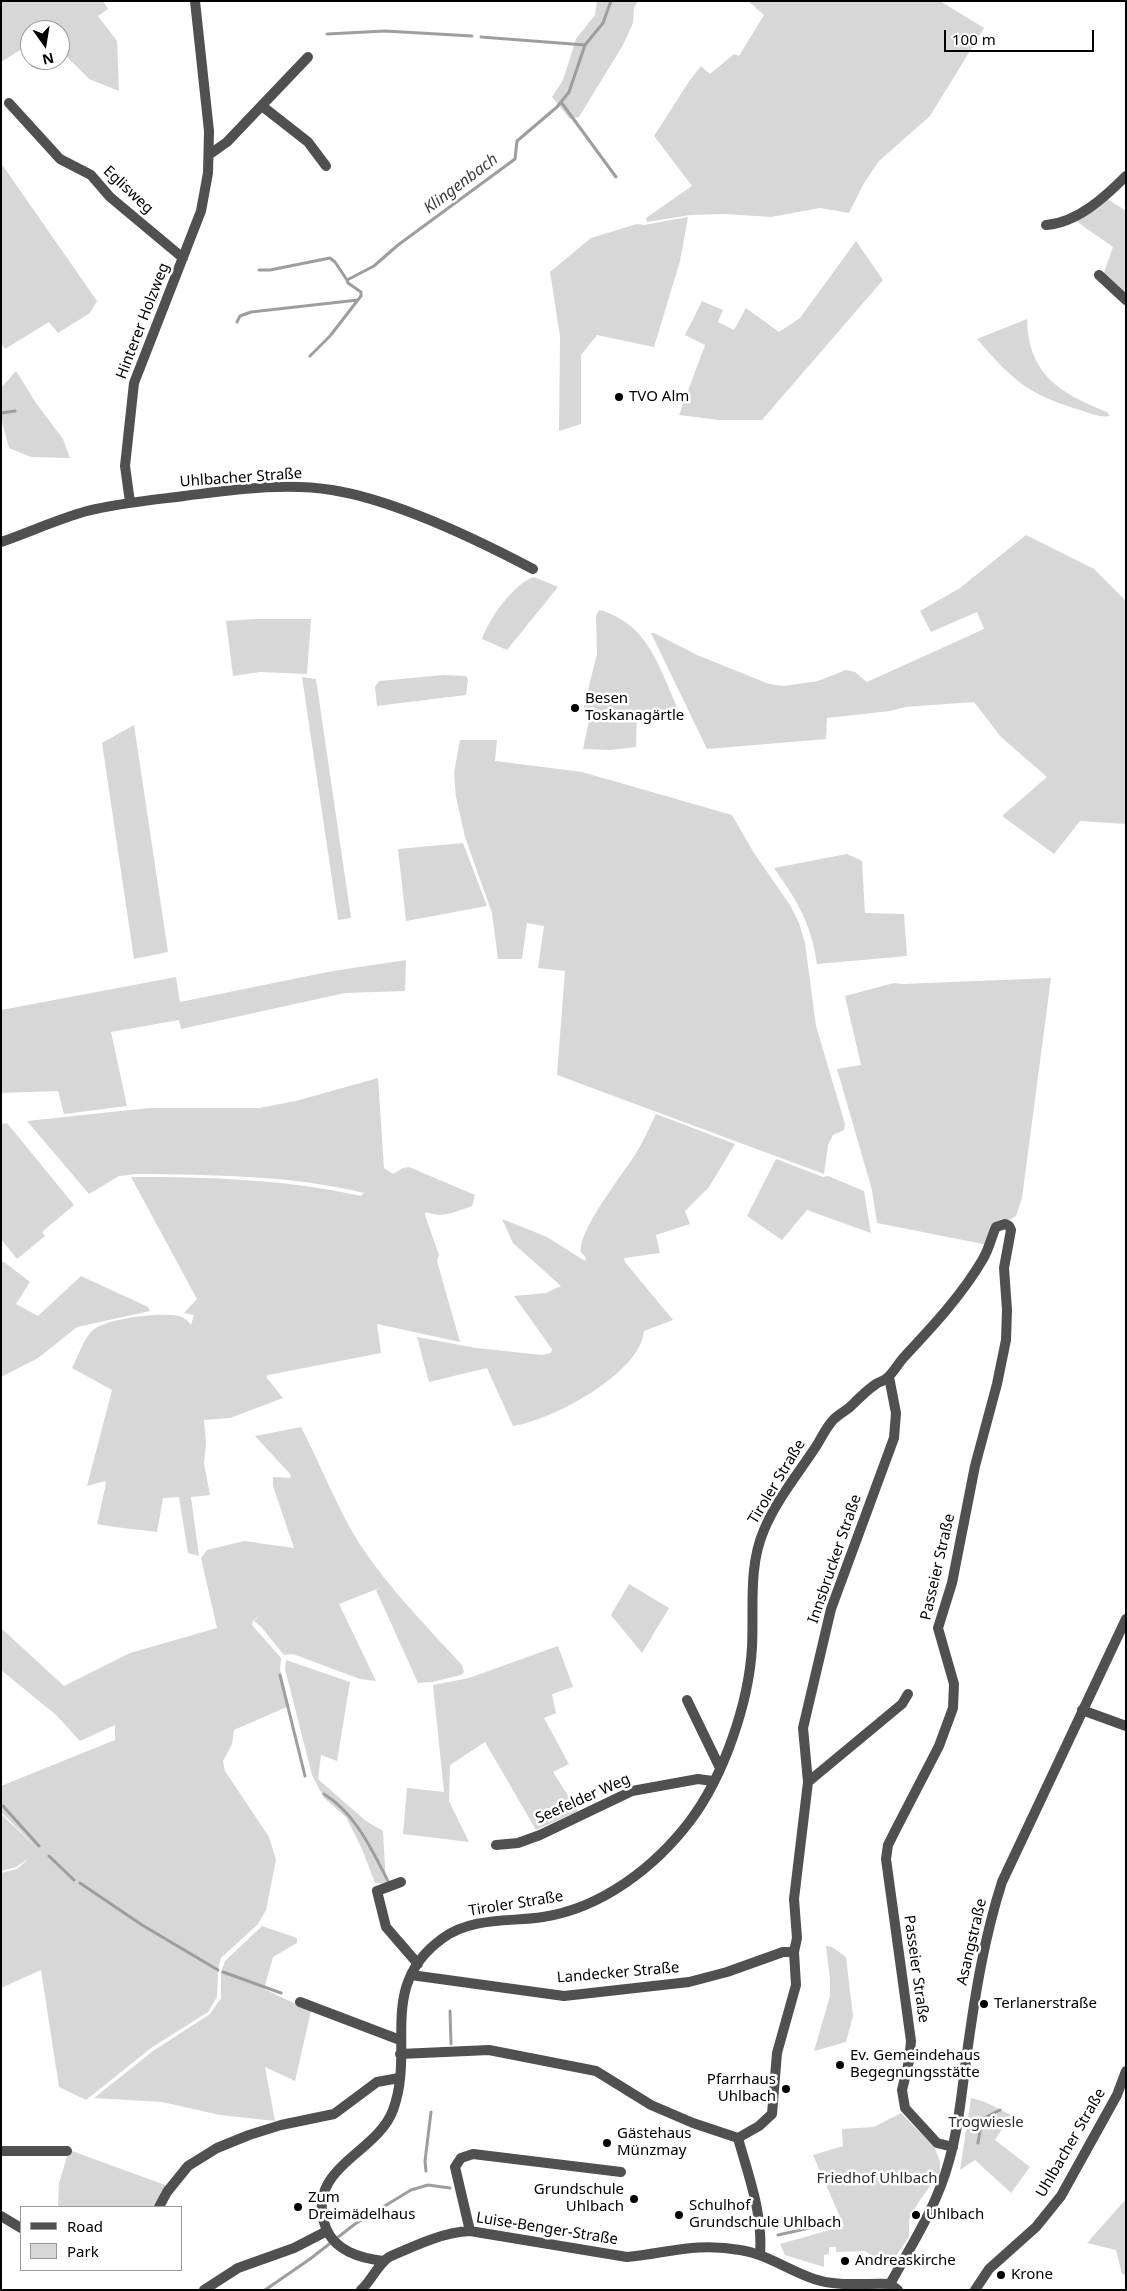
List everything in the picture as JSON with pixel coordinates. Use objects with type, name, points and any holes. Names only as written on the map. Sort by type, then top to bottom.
[{"type":"street","name":"Hinterer Holzweg","points":[[130,502],[125,466],[134,383],[204,200],[210,154],[195,1]]},
{"type":"street","points":[[210,154],[224,145],[308,57]]},
{"type":"street","name":"Eglisweg","points":[[9,103],[60,159],[91,175],[110,197],[183,258]]},
{"type":"street","points":[[262,106],[310,144],[326,166]]},
{"type":"street","points":[[1046,225],[1061,222],[1085,210],[1107,195],[1126,176]]},
{"type":"street","points":[[1099,275],[1126,300]]},
{"type":"street","name":"Uhlbacher Straße","points":[[1,542],[82,512],[130,502],[263,488],[301,487],[332,490],[368,499],[486,545],[533,569]]},
{"type":"street","name":"Passeier Straße","points":[[833,1420],[874,1385],[889,1377],[896,1365],[928,1332],[968,1281],[985,1256],[995,1229],[1000,1225],[1008,1225],[1011,1230],[1004,1272],[1007,1310],[1006,1340],[997,1384],[975,1466],[952,1583],[938,1628],[954,1684],[953,1708],[939,1746],[888,1845],[886,1859],[911,2041],[909,2061],[902,2090],[905,2108],[937,2143],[953,2147]]},
{"type":"street","name":"Innsbrucker Straße","points":[[738,2138],[759,2126],[772,2114],[777,2053],[796,1985],[794,1952],[797,1938],[794,1899],[808,1782],[803,1728],[831,1609],[894,1438],[896,1413],[889,1377]]},
{"type":"street","name":"Tiroler Straße","points":[[328,2233],[322,2207],[322,2198],[327,2185],[339,2169],[388,2121],[395,2106],[399,2078],[402,2002],[407,1982],[418,1964],[446,1936],[468,1925],[558,1914],[584,1906],[610,1893],[645,1867],[678,1835],[695,1814],[720,1768],[738,1723],[747,1688],[752,1656],[754,1572],[760,1540],[782,1497],[833,1420]]},
{"type":"street","name":"Asangstraße","points":[[894,2287],[936,2200],[953,2147],[979,1971],[992,1913],[1002,1882],[1126,1619]]},
{"type":"street","points":[[808,1782],[902,1704],[908,1694]]},
{"type":"street","points":[[687,1700],[720,1768]]},
{"type":"street","points":[[1082,1710],[1126,1726]]},
{"type":"street","name":"Seefelder Weg","points":[[496,1845],[518,1843],[540,1835],[632,1791],[698,1779],[713,1781]]},
{"type":"street","points":[[401,1882],[377,1892],[386,1927],[418,1964]]},
{"type":"street","name":"Landecker Straße","points":[[411,1975],[564,1996],[689,1982],[727,1972],[783,1952],[794,1952]]},
{"type":"street","points":[[300,2002],[400,2040]]},
{"type":"street","points":[[400,2054],[489,2050],[596,2071],[651,2105],[693,2123],[738,2138],[760,2214],[762,2231],[760,2255]]},
{"type":"street","name":"Uhlbacher Straße","points":[[974,2290],[989,2269],[1036,2227],[1061,2196],[1117,2095],[1126,2071]]},
{"type":"street","points":[[160,2206],[167,2192],[188,2166],[217,2148],[249,2134],[334,2114],[377,2082],[399,2078]]},
{"type":"street","points":[[1,2151],[67,2151]]},
{"type":"street","points":[[470,2231],[455,2167],[466,2155],[473,2154],[621,2172]]},
{"type":"street","points":[[1,2216],[20,2227]]},
{"type":"street","name":"Luise-Benger-Straße","points":[[382,2261],[404,2250],[438,2238],[470,2231],[627,2257],[652,2255],[686,2247],[705,2246],[742,2250],[760,2255],[821,2281],[894,2287]]},
{"type":"street","points":[[204,2290],[238,2268],[294,2248],[328,2233],[339,2245],[354,2255],[382,2261],[374,2276],[361,2290]]},
{"type":"green space","points":[[1,1],[103,1],[108,9],[98,16],[117,41],[119,91],[89,79],[70,60],[70,20],[20,20],[20,50],[1,62]]},
{"type":"green space","points":[[597,1],[638,1],[634,8],[633,23],[623,45],[579,117],[570,119],[552,97],[563,80],[576,39],[595,15]]},
{"type":"green space","points":[[748,1],[940,1],[984,28],[930,116],[879,161],[864,183],[849,213],[820,208],[771,217],[726,214],[690,215],[647,222],[646,218],[692,186],[654,136],[701,66],[710,74],[734,54],[739,56],[764,15]]},
{"type":"green space","points":[[1,163],[97,301],[90,313],[58,333],[49,322],[5,349],[1,343]]},
{"type":"green space","points":[[1106,198],[1126,211],[1126,296],[1103,275],[1113,247],[1073,219]]},
{"type":"green space","points":[[688,217],[680,261],[654,347],[597,335],[581,355],[581,424],[559,431],[560,336],[550,272],[591,238],[637,224],[644,225]]},
{"type":"green space","points":[[856,241],[883,280],[762,420],[718,420],[679,415],[705,345],[685,335],[702,301],[723,310],[718,322],[734,330],[746,308],[779,332],[800,318]]},
{"type":"green space","points":[[1027,319],[1033,354],[1040,368],[1049,379],[1074,397],[1107,412],[1110,416],[1091,414],[1046,398],[1033,391],[1000,365],[977,339]]},
{"type":"green space","points":[[16,371],[36,403],[63,439],[70,458],[31,457],[9,448],[1,418],[1,388]]},
{"type":"green space","points":[[1026,535],[1094,569],[1126,601],[1126,824],[1080,821],[1054,854],[1002,816],[1047,777],[1001,737],[974,702],[905,707],[890,711],[827,718],[826,739],[707,749],[651,633],[697,655],[769,684],[784,686],[818,681],[846,670],[855,672],[867,682],[984,629],[977,612],[931,632],[920,611],[960,588]]},
{"type":"green space","points":[[534,577],[558,587],[507,650],[482,639],[490,622],[510,594]]},
{"type":"green space","points":[[599,610],[617,617],[639,634],[655,657],[678,709],[637,712],[636,747],[610,750],[583,749],[591,712],[583,710],[597,654],[596,616]]},
{"type":"green space","points":[[311,619],[307,674],[260,672],[233,676],[226,621]]},
{"type":"green space","points":[[444,675],[466,676],[468,680],[466,695],[377,706],[375,687],[379,681]]},
{"type":"green space","points":[[302,677],[316,679],[351,918],[338,920]]},
{"type":"green space","points":[[134,725],[168,952],[134,959],[102,743]]},
{"type":"green space","points":[[460,740],[497,740],[495,761],[582,772],[732,815],[754,853],[790,905],[799,923],[805,943],[816,1026],[845,1124],[844,1130],[833,1135],[828,1145],[824,1174],[557,1075],[565,971],[538,968],[544,926],[527,923],[522,959],[498,959],[492,913],[465,837],[456,797],[454,773]]},
{"type":"green space","points":[[463,843],[487,906],[406,921],[398,849]]},
{"type":"green space","points":[[847,854],[862,861],[865,913],[904,914],[907,956],[817,964],[811,936],[802,913],[774,868]]},
{"type":"green space","points":[[406,960],[405,991],[345,993],[181,1029],[179,1020],[111,1032],[127,1106],[64,1114],[58,1091],[1,1093],[1,1010],[176,977],[180,1002],[333,971]]},
{"type":"green space","points":[[1051,978],[1022,1198],[1016,1216],[1008,1221],[988,1245],[877,1223],[872,1190],[837,1069],[861,1065],[845,996],[894,983]]},
{"type":"green space","points":[[378,1078],[384,1168],[393,1174],[409,1167],[475,1195],[472,1206],[449,1214],[438,1215],[426,1212],[425,1215],[439,1255],[437,1261],[460,1342],[377,1324],[381,1353],[268,1375],[266,1377],[283,1398],[230,1418],[204,1420],[206,1443],[204,1463],[210,1495],[191,1497],[199,1556],[188,1553],[179,1497],[163,1498],[157,1532],[97,1524],[106,1484],[105,1481],[87,1486],[112,1390],[72,1368],[86,1339],[99,1326],[122,1319],[150,1315],[174,1315],[182,1317],[191,1325],[194,1315],[184,1313],[197,1299],[131,1177],[246,1180],[304,1186],[361,1196],[364,1193],[280,1179],[137,1174],[119,1176],[89,1194],[27,1121],[149,1108],[259,1108],[296,1101]]},
{"type":"green space","points":[[656,1114],[735,1144],[709,1187],[685,1211],[690,1224],[656,1235],[660,1253],[624,1258],[625,1262],[673,1320],[644,1331],[639,1347],[627,1363],[592,1392],[571,1405],[530,1422],[513,1426],[487,1368],[429,1382],[417,1337],[476,1348],[542,1355],[551,1353],[552,1349],[514,1296],[546,1293],[561,1286],[513,1243],[502,1219],[547,1237],[585,1261],[586,1258],[581,1252],[586,1231],[602,1203],[635,1155]]},
{"type":"green space","points":[[7,1123],[74,1205],[42,1232],[45,1236],[17,1259],[1,1239],[1,1124]]},
{"type":"green space","points":[[776,1159],[823,1177],[828,1176],[864,1191],[871,1233],[807,1210],[782,1240],[747,1216]]},
{"type":"green space","points":[[1,1262],[4,1262],[30,1282],[16,1304],[38,1316],[81,1276],[148,1307],[150,1311],[77,1327],[38,1358],[1,1377]]},
{"type":"green space","points":[[301,1427],[343,1515],[359,1543],[395,1591],[462,1665],[464,1672],[461,1675],[432,1682],[418,1683],[376,1590],[382,1587],[339,1604],[376,1681],[360,1679],[293,1654],[284,1655],[254,1621],[259,1616],[253,1621],[252,1625],[281,1658],[280,1670],[289,1706],[234,1730],[232,1744],[223,1761],[225,1771],[269,1837],[276,1860],[266,1910],[258,1924],[221,1958],[218,1970],[217,1997],[208,2012],[151,2048],[86,2100],[59,2087],[41,1970],[1,1988],[1,1873],[17,1869],[28,1859],[16,1867],[1,1871],[1,1814],[39,1850],[1,1812],[1,1786],[115,1740],[115,1725],[80,1741],[56,1715],[1,1670],[1,1628],[64,1686],[130,1653],[217,1628],[201,1558],[207,1550],[244,1541],[294,1548],[273,1486],[273,1477],[290,1478],[291,1475],[255,1436]]},
{"type":"green space","points":[[629,1584],[669,1608],[642,1653],[611,1615]]},
{"type":"green space","points":[[558,1646],[573,1687],[552,1694],[556,1713],[544,1718],[569,1764],[553,1772],[578,1811],[536,1830],[485,1742],[450,1765],[449,1801],[469,1842],[403,1834],[407,1788],[444,1792],[433,1685],[469,1678]]},
{"type":"green space","points":[[286,1660],[350,1682],[337,1761],[321,1755],[318,1779],[366,1821],[383,1831],[386,1883],[375,1883],[362,1849],[346,1817],[324,1798],[312,1775],[285,1669]]},
{"type":"green space","points":[[262,1926],[297,1938],[297,1943],[273,1957],[264,1989],[311,2011],[295,2081],[265,2067],[275,2121],[220,2115],[162,2102],[94,2098],[153,2051],[210,2014],[221,1998],[221,1972],[225,1961]]},
{"type":"green space","points":[[826,1946],[832,1947],[846,1957],[853,2016],[846,2042],[814,2051],[830,1996]]},
{"type":"green space","name":"Trogwiesle","points":[[971,2098],[985,2102],[1011,2115],[995,2140],[1030,2167],[1011,2193],[975,2160],[960,2170]]},
{"type":"green space","name":"Friedhof Uhlbach","points":[[901,2113],[935,2148],[940,2162],[940,2172],[918,2203],[909,2220],[909,2237],[888,2267],[865,2251],[836,2252],[836,2247],[829,2247],[829,2254],[824,2255],[824,2267],[785,2255],[780,2244],[844,2226],[813,2155],[843,2146],[842,2129],[874,2127]]},
{"type":"green space","points":[[69,2150],[168,2186],[157,2206],[58,2206],[59,2183]]},
{"type":"green space","points":[[1126,2199],[1126,2275],[1122,2274],[1116,2250],[1087,2243]]},
{"type":"waterway","name":"Klingenbach","points":[[310,356],[330,336],[361,296],[361,292],[348,283],[347,280],[374,266],[398,245],[515,159],[517,141],[557,107],[569,92],[585,45],[603,23],[611,1]]},
{"type":"waterway","points":[[327,34],[385,31],[472,36]]},
{"type":"waterway","points":[[481,37],[585,45]]},
{"type":"waterway","points":[[561,102],[616,177]]},
{"type":"waterway","points":[[259,270],[270,270],[330,258],[335,262],[347,280]]},
{"type":"waterway","points":[[237,322],[240,316],[251,312],[358,300]]},
{"type":"waterway","points":[[1,413],[15,411]]},
{"type":"waterway","points":[[280,1675],[305,1776]]},
{"type":"waterway","points":[[324,1794],[335,1802],[354,1822],[389,1883]]},
{"type":"waterway","points":[[3,1806],[39,1846]]},
{"type":"waterway","points":[[49,1856],[74,1880]]},
{"type":"waterway","points":[[80,1883],[142,1925],[218,1970]]},
{"type":"waterway","points":[[223,1972],[281,1993]]},
{"type":"waterway","points":[[450,2011],[451,2044]]},
{"type":"waterway","name":"Uhlbach","points":[[978,2143],[982,2119],[1000,2110]]},
{"type":"waterway","points":[[426,2171],[425,2161],[431,2112]]},
{"type":"waterway","name":"Uhlbach","points":[[265,2290],[310,2259],[355,2224],[411,2190],[428,2185],[450,2188]]},
{"type":"waterway","name":"Uhlbach","points":[[778,2235],[823,2225]]},
{"type":"place","name":"TVO Alm","points":[[619,397]]},
{"type":"place","name":"Besen Toskanagärtle","points":[[575,708]]},
{"type":"place","name":"Terlanerstraße","points":[[984,2004]]},
{"type":"place","name":"Ev. Gemeindehaus Begegnungsstätte","points":[[840,2065]]},
{"type":"place","name":"Pfarrhaus Uhlbach","points":[[786,2089]]},
{"type":"place","name":"Gästehaus Münzmay","points":[[607,2143]]},
{"type":"place","name":"Grundschule Uhlbach","points":[[634,2199]]},
{"type":"place","name":"Zum Dreimädelhaus","points":[[298,2207]]},
{"type":"place","name":"Schulhof Grundschule Uhlbach","points":[[679,2215]]},
{"type":"place","name":"Uhlbach","points":[[916,2215]]},
{"type":"place","name":"Andreaskirche","points":[[845,2261]]},
{"type":"place","name":"Krone","points":[[1001,2275]]}]
